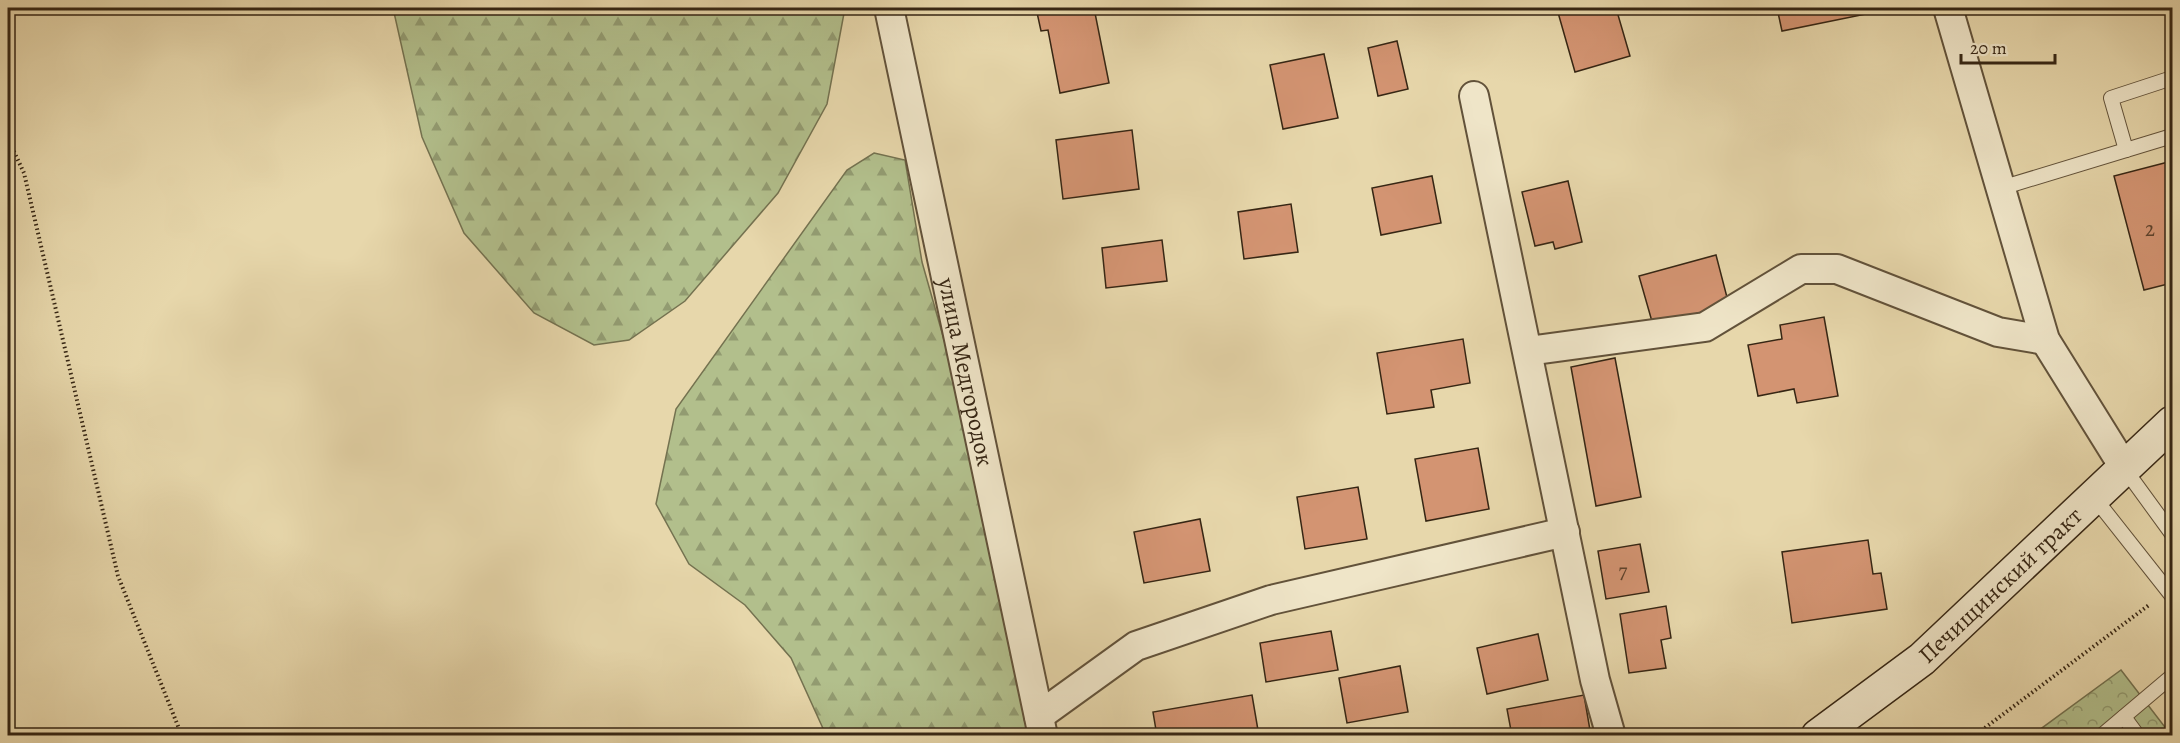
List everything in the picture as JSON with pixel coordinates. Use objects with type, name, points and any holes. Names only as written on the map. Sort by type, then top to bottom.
[{"type":"street","name":"улица Медгородок","points":[[889,8],[1041,726]]},
{"type":"street","points":[[1948,8],[2045,340],[2124,467]]},
{"type":"street","points":[[1474,96],[1595,680],[1611,735]]},
{"type":"street","points":[[1528,351],[1706,327],[1801,269],[1837,269],[1998,332],[2045,340]]},
{"type":"street","name":"Печищинский тракт","points":[[1818,735],[1922,659],[2172,423]]},
{"type":"street","points":[[1041,726],[1136,646],[1271,600],[1565,532]]},
{"type":"lane","points":[[2126,150],[2111,98],[2172,78]]},
{"type":"lane","points":[[2001,188],[2172,136]]},
{"type":"lane","points":[[2124,467],[2172,534]]},
{"type":"lane","points":[[2093,496],[2170,593]]},
{"type":"lane","points":[[2101,735],[2172,676]]},
{"type":"lane","points":[[2124,717],[2138,735]]},
{"type":"path","points":[[8,139],[24,173],[118,576],[182,735]]},
{"type":"path","points":[[1974,735],[2170,593]]},
{"type":"green space","points":[[393,8],[845,8],[827,104],[778,193],[685,301],[629,340],[594,345],[534,313],[464,233],[422,137]]},
{"type":"green space","points":[[874,153],[905,160],[922,262],[984,481],[1032,735],[826,735],[791,658],[745,605],[689,564],[656,504],[676,409],[847,170]]},
{"type":"green space","points":[[2121,670],[2171,735],[2031,736]]},
{"type":"building","points":[[1036,8],[1094,8],[1109,83],[1060,93],[1048,30],[1041,31]]},
{"type":"building","points":[[1616,8],[1630,56],[1575,72],[1557,9]]},
{"type":"building","points":[[1777,8],[1875,8],[1876,12],[1782,31]]},
{"type":"building","points":[[1397,41],[1408,89],[1378,96],[1368,48]]},
{"type":"building","points":[[1324,54],[1338,118],[1283,129],[1270,65]]},
{"type":"building","points":[[1132,130],[1139,189],[1063,199],[1056,140]]},
{"type":"building","points":[[2172,161],[2172,283],[2144,290],[2114,176]]},
{"type":"building","points":[[1432,176],[1441,223],[1381,235],[1372,188]]},
{"type":"building","points":[[1568,181],[1582,242],[1555,249],[1553,242],[1535,246],[1522,192]]},
{"type":"building","points":[[1291,204],[1298,252],[1244,259],[1238,212]]},
{"type":"building","points":[[1162,240],[1167,281],[1106,288],[1102,248]]},
{"type":"building","points":[[1716,255],[1729,305],[1653,325],[1639,276]]},
{"type":"building","points":[[1824,317],[1838,396],[1797,403],[1794,389],[1758,396],[1748,345],[1782,339],[1780,325]]},
{"type":"building","points":[[1463,339],[1470,383],[1431,390],[1434,407],[1387,414],[1377,353]]},
{"type":"building","points":[[1615,358],[1641,497],[1596,506],[1571,367]]},
{"type":"building","points":[[1478,448],[1489,509],[1426,521],[1415,459]]},
{"type":"building","points":[[1358,487],[1367,539],[1305,549],[1297,497]]},
{"type":"building","points":[[1200,519],[1210,571],[1144,583],[1134,532]]},
{"type":"building","points":[[1868,540],[1873,574],[1881,573],[1887,609],[1792,623],[1782,552]]},
{"type":"building","points":[[1640,544],[1649,592],[1606,599],[1598,551]]},
{"type":"building","points":[[1666,606],[1671,638],[1661,640],[1666,668],[1629,673],[1620,614]]},
{"type":"building","points":[[1331,631],[1338,670],[1266,682],[1260,643]]},
{"type":"building","points":[[1538,634],[1548,680],[1487,694],[1477,648]]},
{"type":"building","points":[[1400,666],[1408,712],[1347,723],[1339,678]]},
{"type":"building","points":[[1252,695],[1259,736],[1157,736],[1153,712]]},
{"type":"building","points":[[1584,695],[1591,736],[1512,736],[1507,709]]}]
